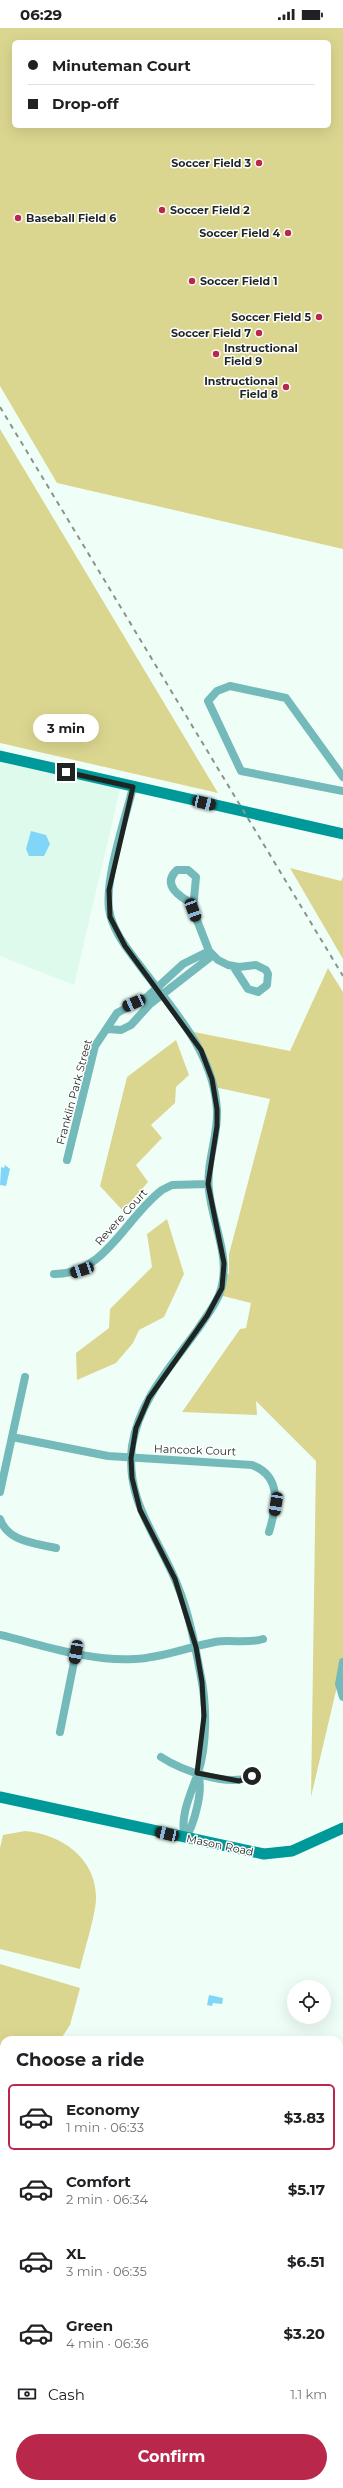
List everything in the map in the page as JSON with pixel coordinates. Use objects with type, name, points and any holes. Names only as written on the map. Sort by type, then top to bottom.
[{"type":"main road","points":[[0,756],[343,834]]},
{"type":"main road","name":"Mason Road","points":[[0,1797],[253,1852],[276,1854],[308,1845],[343,1828]]},
{"type":"street","points":[[343,777],[286,698],[230,686],[217,691],[208,701],[241,771],[343,791]]},
{"type":"street","points":[[133,787],[109,890],[109,912],[116,932],[201,1050],[214,1087],[217,1126],[208,1184],[224,1263],[222,1288],[207,1316],[149,1398],[136,1428],[131,1458],[132,1478],[140,1510],[175,1579],[196,1647],[202,1682],[204,1716],[197,1773],[192,1783],[182,1827],[185,1838]]},
{"type":"street","points":[[192,904],[211,953],[233,966]]},
{"type":"street","points":[[160,992],[211,953]]},
{"type":"street","points":[[108,1029],[121,1030],[131,1025],[183,964],[211,953]]},
{"type":"street","name":"Franklin Park Street","points":[[67,1160],[95,1046],[100,1037],[108,1029],[117,1012],[160,992]]},
{"type":"street","name":"Revere Court","points":[[54,1274],[71,1274],[82,1270],[96,1260],[162,1190],[172,1186],[208,1184]]},
{"type":"street","points":[[0,1492],[25,1377]]},
{"type":"street","name":"Hancock Court","points":[[12,1436],[92,1454],[131,1458],[246,1463],[257,1467],[270,1478],[276,1493],[274,1516],[269,1532]]},
{"type":"street","points":[[0,1519],[8,1531],[17,1538],[56,1548]]},
{"type":"street","points":[[0,1635],[76,1652],[132,1659],[160,1656],[221,1641],[246,1642],[263,1639]]},
{"type":"street","points":[[60,1732],[76,1652]]},
{"type":"street","points":[[343,1662],[339,1684],[343,1697]]},
{"type":"street","points":[[161,1757],[175,1766],[197,1773],[239,1781],[252,1776]]},
{"type":"shaded area","points":[[0,28],[343,28],[343,549],[57,483],[0,386]]},
{"type":"shaded area","points":[[0,429],[218,793],[0,743]]},
{"type":"shaded area","points":[[0,756],[121,785],[74,985],[0,956]]},
{"type":"shaded area","points":[[290,868],[341,881],[343,877],[343,959]]},
{"type":"shaded area","points":[[328,968],[343,992],[343,1661],[311,1797],[316,1461],[256,1401],[257,1415],[182,1412],[240,1329],[246,1328],[251,1303],[219,1295],[224,1275],[229,1274],[229,1254],[270,1099],[214,1087],[189,1031],[290,1051]]},
{"type":"shaded area","points":[[176,1040],[189,1075],[176,1087],[175,1103],[151,1125],[162,1138],[136,1165],[148,1182],[123,1211],[100,1186],[127,1077]]},
{"type":"shaded area","points":[[167,1219],[184,1274],[164,1317],[139,1330],[133,1343],[116,1363],[77,1380],[76,1353],[109,1328],[110,1309],[152,1267],[147,1234]]},
{"type":"shaded area","points":[[25,1831],[51,1837],[73,1850],[82,1859],[94,1882],[96,1903],[80,1969],[0,1949],[0,1848],[3,1835]]},
{"type":"shaded area","points":[[0,1964],[80,1988],[70,2025],[63,2036],[0,2036]]},
{"type":"water","points":[[31,831],[46,835],[50,844],[44,856],[29,856],[26,849]]},
{"type":"water","points":[[5,1165],[10,1169],[6,1186],[0,1185],[1,1167],[4,1168]]},
{"type":"water","points":[[209,1995],[223,1998],[222,2004],[213,2003],[212,2006],[207,2005]]},
{"type":"railway","points":[[0,407],[343,976]]},
{"type":"place","name":"Soccer Field 3","points":[[259,163]]},
{"type":"place","name":"Soccer Field 2","points":[[162,210]]},
{"type":"place","name":"Baseball Field 6","points":[[18,218]]},
{"type":"place","name":"Soccer Field 4","points":[[288,233]]},
{"type":"place","name":"Soccer Field 1","points":[[192,281]]},
{"type":"place","name":"Soccer Field 5","points":[[319,317]]},
{"type":"place","name":"Soccer Field 7","points":[[259,333]]},
{"type":"place","name":"Instructional Field 9","points":[[216,354]]},
{"type":"place","name":"Instructional Field 8","points":[[286,387]]},
{"type":"route","points":[[66,772],[133,787],[109,890],[108,901],[110,917],[116,932],[125,946],[189,1031],[201,1050],[210,1071],[214,1087],[217,1109],[217,1126],[208,1176],[208,1184],[224,1263],[222,1288],[216,1302],[207,1316],[154,1389],[141,1413],[132,1445],[131,1466],[136,1499],[146,1525],[175,1579],[188,1616],[196,1647],[204,1699],[203,1744],[197,1773],[239,1781],[245,1780],[252,1776]]}]
